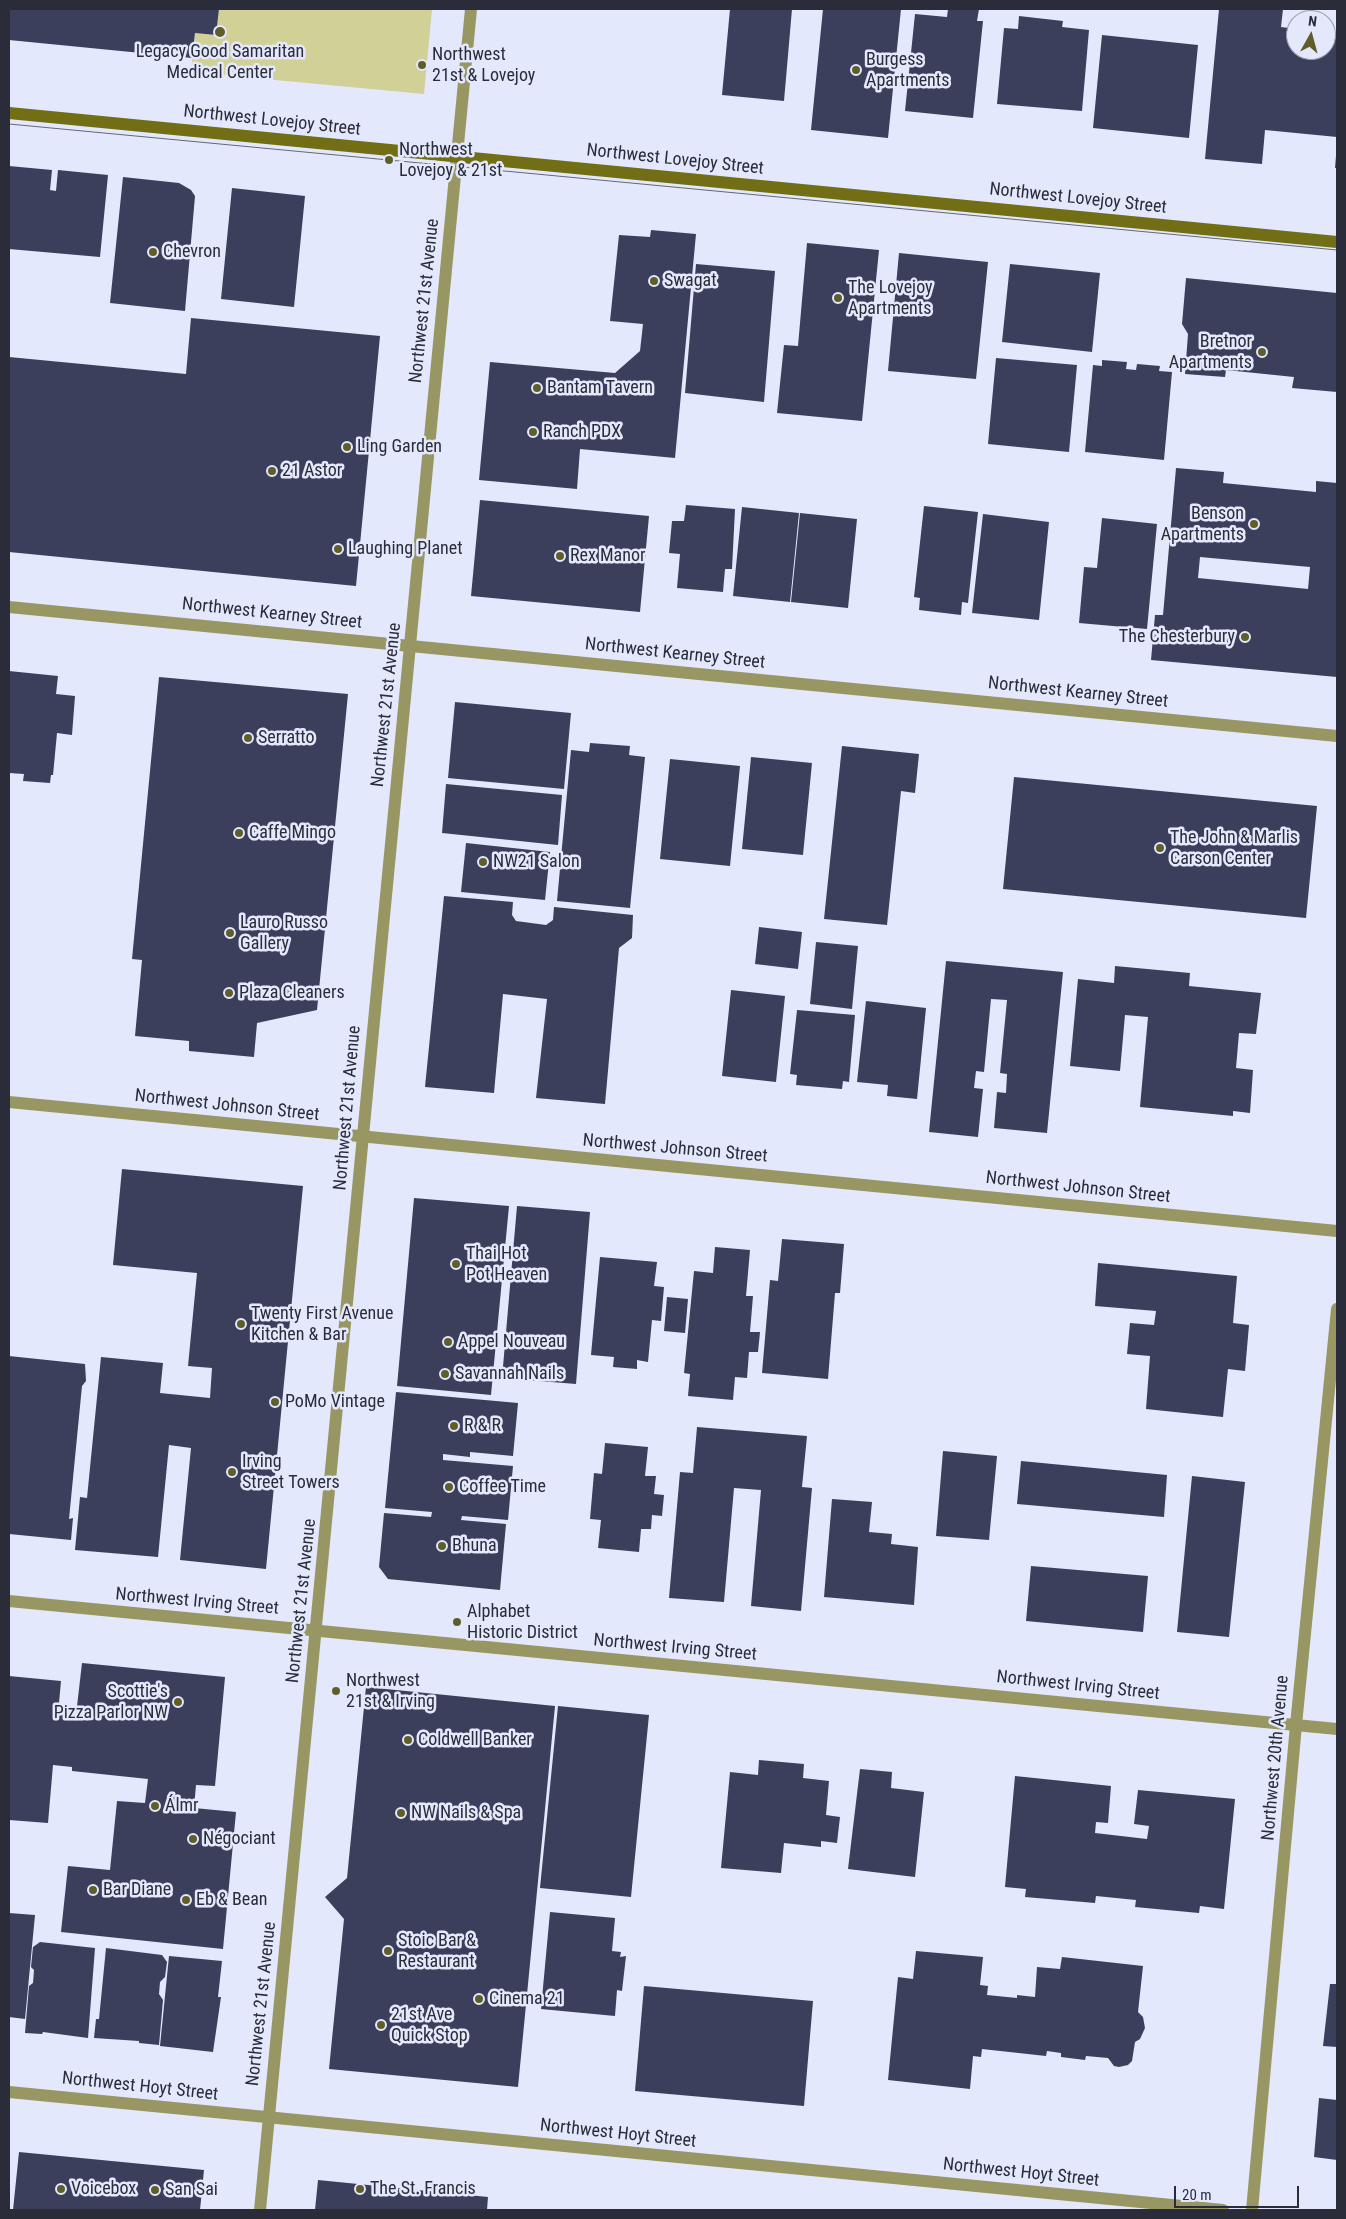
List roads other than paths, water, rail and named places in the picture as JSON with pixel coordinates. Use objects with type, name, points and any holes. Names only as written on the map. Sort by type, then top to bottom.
[{"type":"main road","name":"Northwest Lovejoy Street","points":[[9,113],[1337,242]]},
{"type":"street","name":"Northwest 21st Avenue","points":[[260,2210],[471,9]]},
{"type":"street","name":"Northwest Kearney Street","points":[[9,607],[1337,736]]},
{"type":"street","name":"Northwest Johnson Street","points":[[9,1102],[1337,1231]]},
{"type":"street","name":"Northwest 20th Avenue","points":[[1252,2210],[1296,1725],[1337,1309]]},
{"type":"street","name":"Northwest Irving Street","points":[[9,1601],[1337,1729]]},
{"type":"street","name":"Northwest Hoyt Street","points":[[9,2092],[1223,2210]]},
{"type":"tram line","points":[[9,124],[1337,250]]},
{"type":"place","name":"Legacy Good Samaritan Medical Center","points":[[220,32]]},
{"type":"place","name":"Northwest 21st & Lovejoy","points":[[422,65]]},
{"type":"place","name":"Burgess Apartments","points":[[856,70]]},
{"type":"place","name":"Northwest Lovejoy & 21st","points":[[389,160]]},
{"type":"place","name":"Chevron","points":[[153,252]]},
{"type":"place","name":"Swagat","points":[[654,281]]},
{"type":"place","name":"The Lovejoy Apartments","points":[[838,298]]},
{"type":"place","name":"Bretnor Apartments","points":[[1262,352]]},
{"type":"place","name":"Bantam Tavern","points":[[537,388]]},
{"type":"place","name":"Ranch PDX","points":[[533,432]]},
{"type":"place","name":"Ling Garden","points":[[347,447]]},
{"type":"place","name":"21 Astor","points":[[272,471]]},
{"type":"place","name":"Benson Apartments","points":[[1254,524]]},
{"type":"place","name":"Laughing Planet","points":[[338,549]]},
{"type":"place","name":"Rex Manor","points":[[560,556]]},
{"type":"place","name":"The Chesterbury","points":[[1245,637]]},
{"type":"place","name":"Serratto","points":[[248,738]]},
{"type":"place","name":"Caffe Mingo","points":[[239,833]]},
{"type":"place","name":"The John & Marlis Carson Center","points":[[1160,848]]},
{"type":"place","name":"NW21 Salon","points":[[483,862]]},
{"type":"place","name":"Lauro Russo Gallery","points":[[230,933]]},
{"type":"place","name":"Plaza Cleaners","points":[[229,993]]},
{"type":"place","name":"Thai Hot Pot Heaven","points":[[456,1264]]},
{"type":"place","name":"Twenty First Avenue Kitchen & Bar","points":[[241,1324]]},
{"type":"place","name":"Appel Nouveau","points":[[448,1342]]},
{"type":"place","name":"Savannah Nails","points":[[445,1374]]},
{"type":"place","name":"PoMo Vintage","points":[[275,1402]]},
{"type":"place","name":"R & R","points":[[454,1426]]},
{"type":"place","name":"Irving Street Towers","points":[[232,1472]]},
{"type":"place","name":"Coffee Time","points":[[449,1487]]},
{"type":"place","name":"Bhuna","points":[[442,1546]]},
{"type":"place","name":"Alphabet Historic District","points":[[457,1622]]},
{"type":"place","name":"Northwest 21st & Irving","points":[[336,1691]]},
{"type":"place","name":"Scottie's Pizza Parlor NW","points":[[178,1702]]},
{"type":"place","name":"Coldwell Banker","points":[[408,1740]]},
{"type":"place","name":"Álmr","points":[[155,1806]]},
{"type":"place","name":"NW Nails & Spa","points":[[401,1813]]},
{"type":"place","name":"Négociant","points":[[193,1839]]},
{"type":"place","name":"Bar Diane","points":[[93,1890]]},
{"type":"place","name":"Eb & Bean","points":[[186,1900]]},
{"type":"place","name":"Stoic Bar & Restaurant","points":[[388,1951]]},
{"type":"place","name":"Cinema 21","points":[[479,1999]]},
{"type":"place","name":"21st Ave Quick Stop","points":[[381,2025]]},
{"type":"place","name":"Voicebox","points":[[61,2189]]},
{"type":"place","name":"The St. Francis","points":[[360,2189]]},
{"type":"place","name":"San Sai","points":[[155,2190]]}]
